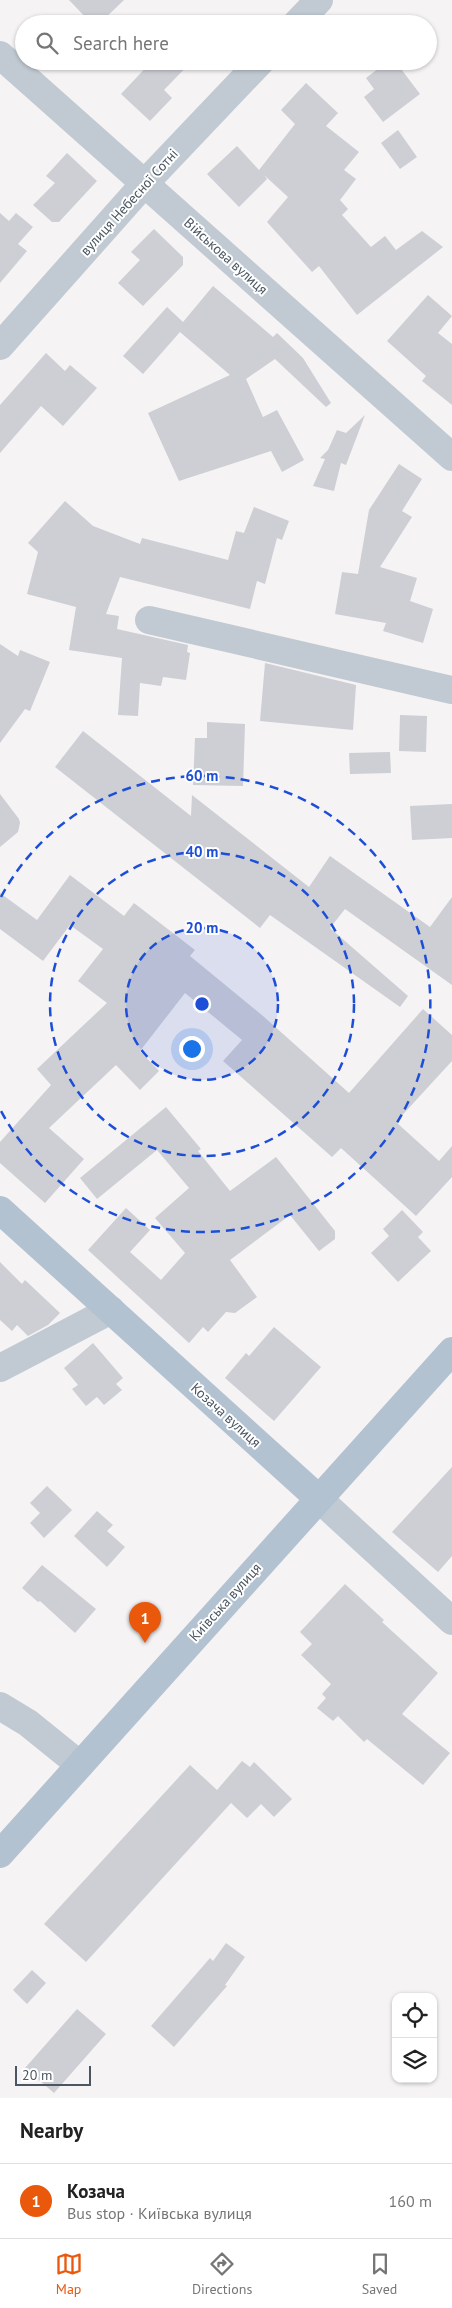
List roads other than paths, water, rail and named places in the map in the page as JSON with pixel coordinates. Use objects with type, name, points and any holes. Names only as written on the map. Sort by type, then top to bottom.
[{"type":"main road","name":"Козача вулиця","points":[[0,1210],[318,1498]]},
{"type":"main road","name":"Київська вулиця","points":[[0,1854],[452,1351]]},
{"type":"street","points":[[305,15],[319,0]]},
{"type":"street","name":"Військова вулиця","points":[[0,55],[15,68]]},
{"type":"street","name":"Військова вулиця","points":[[17,70],[452,457]]},
{"type":"street","name":"вулиця Небесної Сотні","points":[[0,346],[144,184],[252,70]]},
{"type":"street","points":[[149,620],[452,690]]},
{"type":"street","points":[[0,1368],[111,1310]]},
{"type":"street","name":"Козача вулиця","points":[[318,1498],[452,1621]]},
{"type":"street","points":[[0,1706],[28,1723],[80,1765]]},
{"type":"place","name":"Козача","points":[[145,1643]]}]
